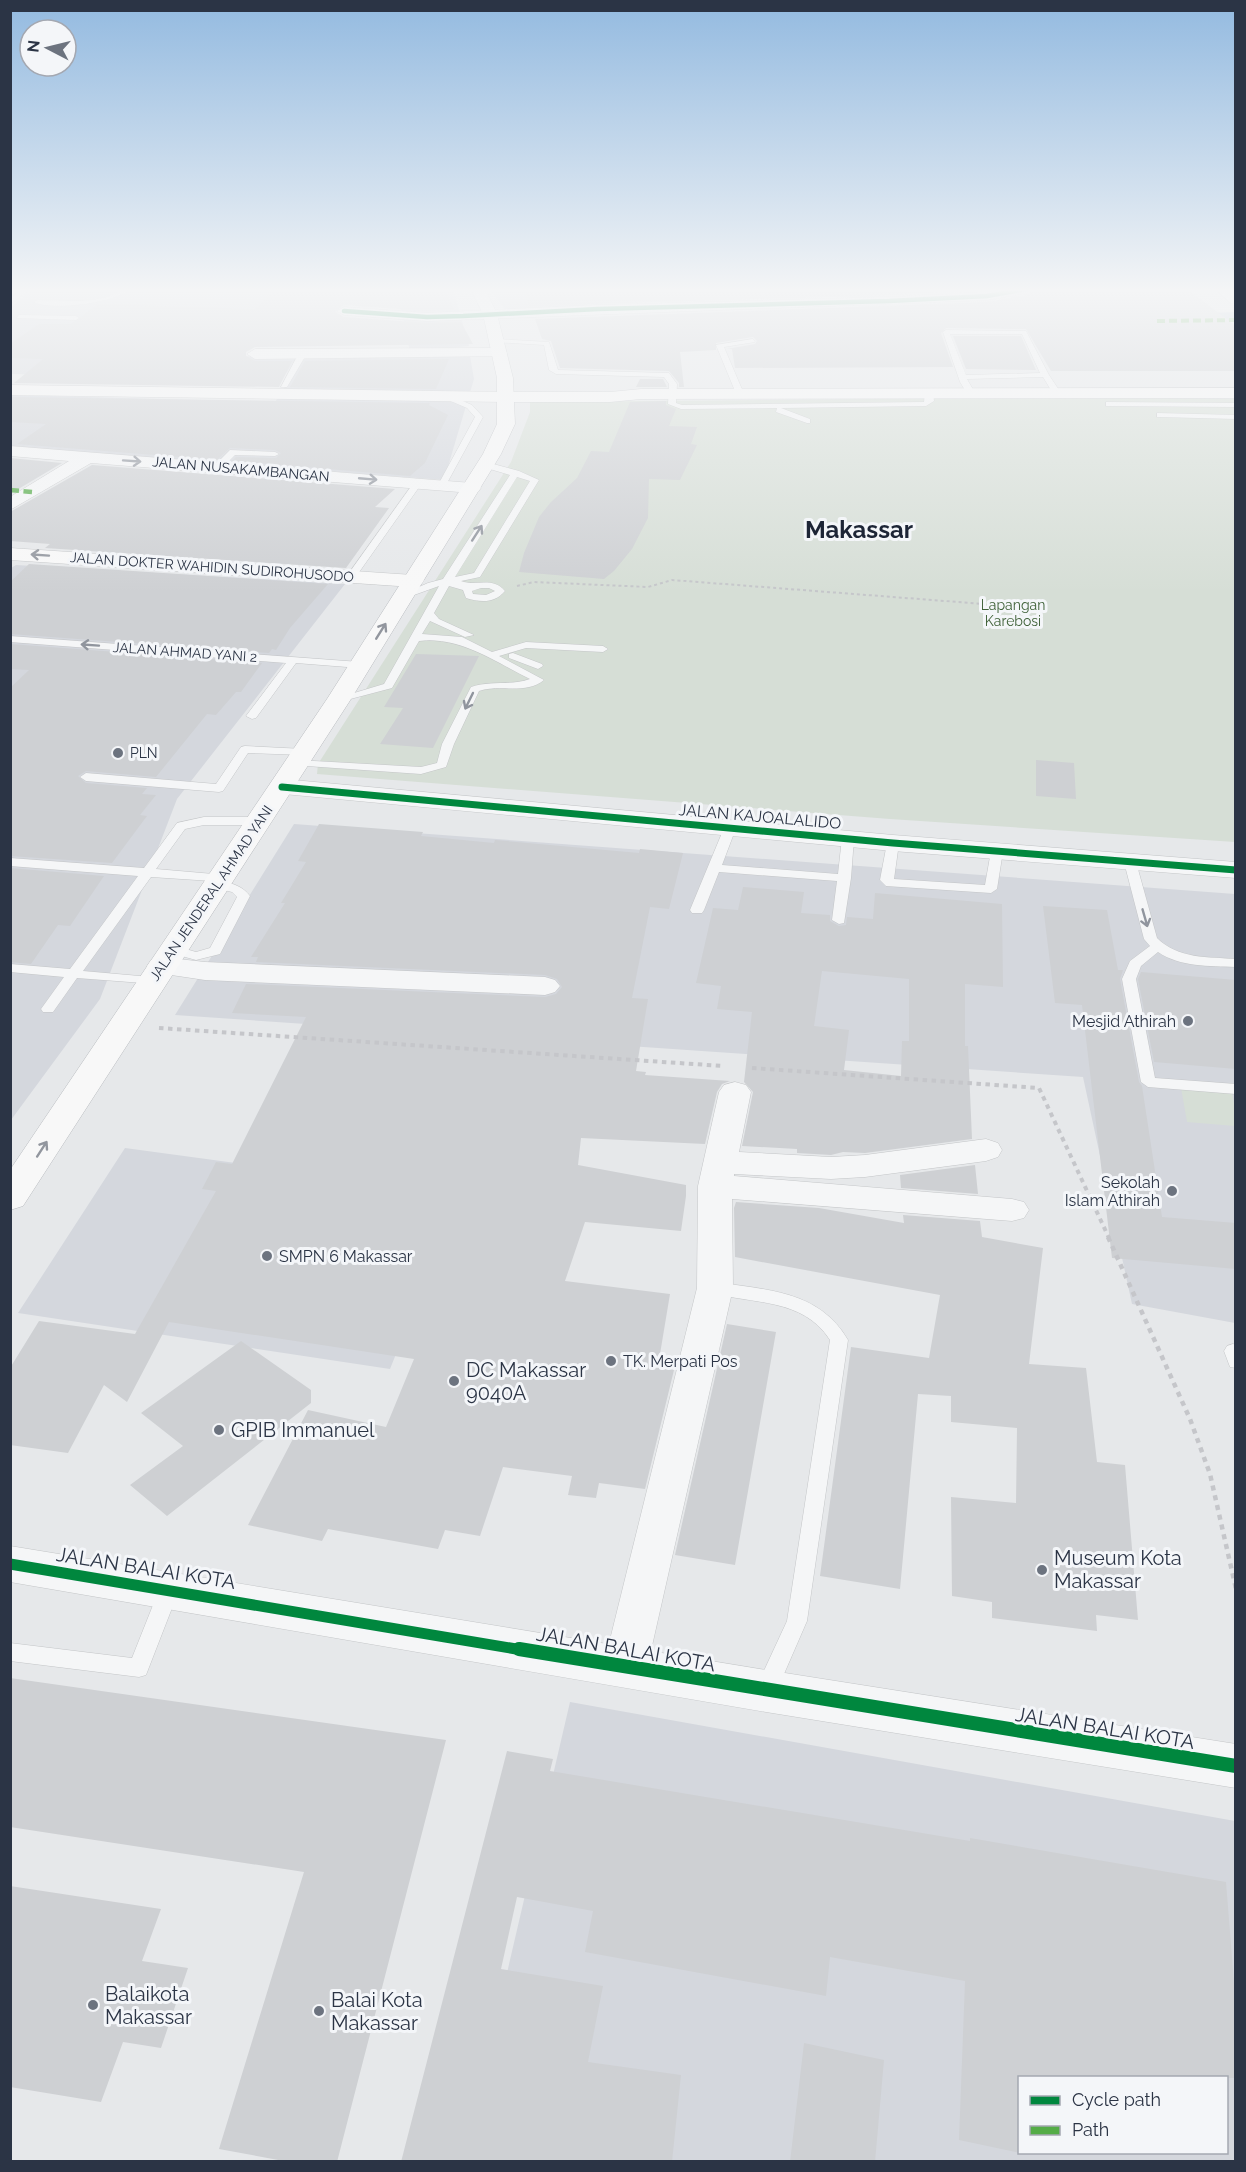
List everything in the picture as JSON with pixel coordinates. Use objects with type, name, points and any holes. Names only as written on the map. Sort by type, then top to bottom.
[{"type":"main road","points":[[244,390],[449,397],[505,393]]},
{"type":"main road","points":[[432,390],[610,397],[629,394],[740,394],[768,400],[928,393],[1058,393],[1193,399],[1236,393]]},
{"type":"main road","name":"JALAN JENDERAL AHMAD YANI","points":[[10,1198],[339,699],[472,488],[506,424],[505,393]]},
{"type":"main road","name":"JALAN DOKTER WAHIDIN SUDIROHUSODO","points":[[10,554],[352,576],[408,588]]},
{"type":"street","name":"JALAN NUSAKAMBANGAN","points":[[10,451],[472,488]]},
{"type":"street","points":[[10,505],[88,457]]},
{"type":"street","points":[[10,490],[32,492]]},
{"type":"street","name":"JALAN KAJOALALIDO","points":[[294,768],[730,828],[1236,870]]},
{"type":"street","points":[[162,966],[205,971],[546,986]]},
{"type":"street","points":[[625,1668],[715,1288],[718,1174],[735,1092]]},
{"type":"street","points":[[718,1174],[865,1166],[986,1150]]},
{"type":"street","points":[[718,1174],[1012,1210]]},
{"type":"street","name":"JALAN BALAI KOTA","points":[[10,1564],[625,1668],[1236,1766]]},
{"type":"lane","points":[[673,390],[672,404],[681,407],[768,400],[807,421]]},
{"type":"lane","points":[[442,485],[479,417],[475,409],[449,397]]},
{"type":"lane","points":[[1110,404],[1193,399],[1236,405]]},
{"type":"lane","points":[[1193,399],[1207,417]]},
{"type":"lane","points":[[1160,415],[1236,417]]},
{"type":"lane","points":[[218,467],[233,453],[275,454]]},
{"type":"lane","points":[[486,465],[536,480],[467,591],[469,596],[484,598],[497,595],[499,589]]},
{"type":"lane","points":[[339,699],[388,686],[446,583],[516,473]]},
{"type":"lane","points":[[352,576],[418,483]]},
{"type":"lane","points":[[446,583],[474,583]]},
{"type":"lane","points":[[408,588],[446,583],[474,583]]},
{"type":"lane","points":[[86,777],[219,788],[245,748],[294,768],[421,771],[437,768],[442,765],[448,744],[475,688],[487,685],[520,686],[539,680],[496,653],[435,621],[429,612]]},
{"type":"lane","points":[[414,638],[431,636],[458,639],[538,666],[522,670]]},
{"type":"lane","name":"JALAN AHMAD YANI 2","points":[[10,639],[360,664]]},
{"type":"lane","points":[[496,653],[526,645],[603,649]]},
{"type":"lane","points":[[252,717],[293,660]]},
{"type":"lane","points":[[48,1009],[181,826],[204,821],[258,821]]},
{"type":"lane","points":[[697,909],[716,868],[730,828]]},
{"type":"lane","points":[[839,920],[848,838]]},
{"type":"lane","points":[[893,843],[886,880],[891,883],[991,889],[997,851]]},
{"type":"lane","points":[[10,862],[147,872],[218,881]]},
{"type":"lane","points":[[1130,862],[1151,939],[1157,947],[1184,959],[1236,963]]},
{"type":"lane","points":[[716,868],[844,878]]},
{"type":"lane","points":[[1157,947],[1134,964],[1129,979],[1148,1082],[1236,1089]]},
{"type":"lane","points":[[10,968],[74,974],[162,966]]},
{"type":"lane","points":[[715,1288],[804,1306],[824,1319],[839,1340],[798,1622],[765,1691]]},
{"type":"lane","points":[[10,1652],[139,1668],[169,1590]]},
{"type":"path","points":[[499,589],[534,582],[648,586],[672,580],[984,604]]},
{"type":"shaded area","points":[[283,390],[471,390],[444,480],[11,447],[10,395],[275,402]]},
{"type":"shaded area","points":[[16,565],[345,584],[177,799],[100,999],[11,1120],[11,568]]},
{"type":"shaded area","points":[[294,824],[1235,894],[1235,1323],[1132,1304],[1083,1077],[175,1015]]},
{"type":"shaded area","name":"SMPN 6 Makassar","points":[[125,1148],[376,1182],[410,1319],[390,1369],[18,1313]]},
{"type":"shaded area","points":[[570,1702],[1235,1821],[1235,2161],[463,2162]]},
{"type":"green space","name":"Lapangan Karebosi","points":[[1101,397],[1235,399],[1235,842],[890,819],[317,774],[318,764],[511,462],[530,412],[530,402]]},
{"type":"green space","points":[[1181,1088],[1232,1092],[1235,1126],[1187,1122]]},
{"type":"building","points":[[10,397],[430,403],[429,405],[448,415],[425,463],[410,476],[232,461],[236,457],[276,458],[281,453],[275,450],[230,448],[217,460],[17,444],[46,424],[10,422]]},
{"type":"building","points":[[666,401],[666,405],[676,409],[669,426],[697,427],[691,444],[697,445],[680,480],[649,479],[648,518],[632,549],[614,571],[604,579],[519,572],[539,517],[551,502],[577,478],[591,451],[609,452],[630,402]]},
{"type":"building","points":[[10,458],[62,463],[10,494]]},
{"type":"building","points":[[92,465],[395,489],[375,507],[389,508],[346,568],[45,548],[50,544],[10,541],[10,512]]},
{"type":"building","points":[[29,564],[328,584],[290,628],[276,650],[272,649],[269,653],[10,634],[10,582]]},
{"type":"building","points":[[10,644],[262,663],[241,692],[236,692],[216,715],[207,714],[156,777],[86,771],[78,776],[86,783],[147,788],[142,794],[156,795],[140,815],[147,816],[112,863],[10,856],[10,688],[29,670],[10,669]]},
{"type":"building","points":[[416,654],[479,656],[433,748],[380,744],[403,708],[384,707]]},
{"type":"building","points":[[1036,760],[1074,763],[1076,799],[1036,796]]},
{"type":"building","points":[[319,824],[423,832],[421,836],[494,843],[495,840],[639,853],[640,849],[683,853],[669,909],[650,907],[632,998],[648,999],[636,1071],[646,1072],[645,1075],[730,1081],[722,1084],[717,1092],[705,1144],[581,1138],[578,1165],[686,1185],[686,1196],[681,1231],[585,1222],[565,1281],[670,1294],[658,1366],[674,1370],[645,1489],[599,1483],[596,1498],[568,1495],[572,1476],[503,1467],[480,1536],[445,1530],[438,1549],[328,1529],[322,1541],[248,1525],[308,1410],[386,1427],[414,1359],[169,1322],[127,1402],[104,1385],[68,1453],[10,1445],[10,1368],[39,1321],[135,1334],[216,1191],[202,1189],[216,1162],[232,1164],[306,1017],[232,1013],[246,984],[545,997],[556,994],[562,987],[557,979],[545,975],[256,962],[258,957],[251,957],[285,903],[281,903],[306,862],[298,861]]},
{"type":"building","points":[[10,868],[104,876],[70,926],[58,925],[31,964],[10,962]]},
{"type":"building","points":[[743,887],[804,892],[801,913],[830,915],[830,921],[839,926],[846,925],[847,917],[873,919],[875,893],[1002,904],[1003,987],[965,984],[965,1046],[968,1046],[972,1139],[865,1153],[843,1152],[831,1155],[797,1153],[797,1149],[742,1146],[753,1092],[744,1082],[752,1012],[717,1009],[721,986],[696,983],[713,908],[738,910]],"holes":[[[822,971],[909,979],[909,1041],[902,1041],[901,1076],[844,1070],[849,1030],[814,1026]]]},
{"type":"building","points":[[1043,906],[1107,910],[1118,970],[1123,970],[1120,979],[1139,1082],[1142,1086],[1162,1217],[1236,1223],[1236,1269],[1112,1258],[1082,1005],[1055,1003]]},
{"type":"building","name":"Mesjid Athirah","points":[[1141,972],[1236,980],[1236,1069],[1154,1062],[1138,979]]},
{"type":"building","points":[[975,1165],[978,1194],[901,1188],[900,1175]]},
{"type":"building","points":[[736,1202],[819,1208],[904,1223],[903,1215],[980,1221],[982,1237],[1043,1248],[1029,1364],[1086,1368],[1097,1462],[1125,1465],[1138,1620],[1096,1615],[1097,1631],[992,1618],[992,1602],[952,1596],[951,1497],[1016,1503],[1017,1428],[951,1422],[951,1396],[918,1394],[900,1589],[820,1576],[851,1347],[929,1358],[940,1295],[735,1257],[734,1208]]},
{"type":"building","points":[[727,1324],[776,1332],[735,1565],[675,1555]]},
{"type":"building","name":"GPIB Immanuel","points":[[241,1341],[311,1390],[311,1403],[167,1516],[130,1485],[183,1446],[141,1413]]},
{"type":"building","name":"Balai Kota Makassar","points":[[10,1678],[446,1740],[337,2162],[289,2162],[219,2149],[304,1872],[10,1827]]},
{"type":"building","points":[[507,1751],[553,1759],[550,1771],[970,1841],[970,1838],[1226,1882],[1236,2008],[1236,2078],[1228,2078],[1228,2076],[1018,2076],[1018,2153],[959,2140],[965,1981],[830,1957],[826,1996],[585,1952],[593,1911],[517,1897],[501,1969],[603,1986],[588,2062],[681,2075],[672,2162],[401,2162]]},
{"type":"building","name":"Balaikota Makassar","points":[[10,1886],[161,1909],[142,1961],[188,1968],[161,2048],[123,2042],[101,2102],[10,2087]]},
{"type":"building","points":[[804,2043],[884,2060],[875,2162],[790,2162]]},
{"type":"marked path","points":[[10,490],[32,492]]},
{"type":"cycle path","points":[[282,787],[893,843],[1236,870]]},
{"type":"cycle path","points":[[10,1564],[766,1691],[1236,1766]]},
{"type":"place","name":"PLN","points":[[118,753]]},
{"type":"place","name":"Mesjid Athirah","points":[[1188,1021]]},
{"type":"place","name":"Sekolah Islam Athirah","points":[[1172,1191]]},
{"type":"place","name":"SMPN 6 Makassar","points":[[267,1256]]},
{"type":"place","name":"TK. Merpati Pos","points":[[611,1361]]},
{"type":"place","name":"DC Makassar 9040A","points":[[454,1381]]},
{"type":"place","name":"GPIB Immanuel","points":[[219,1430]]},
{"type":"place","name":"Museum Kota Makassar","points":[[1042,1570]]},
{"type":"place","name":"Balaikota Makassar","points":[[93,2005]]},
{"type":"place","name":"Balai Kota Makassar","points":[[319,2011]]},
{"type":"district","name":"Makassar","points":[[859,530]]}]
